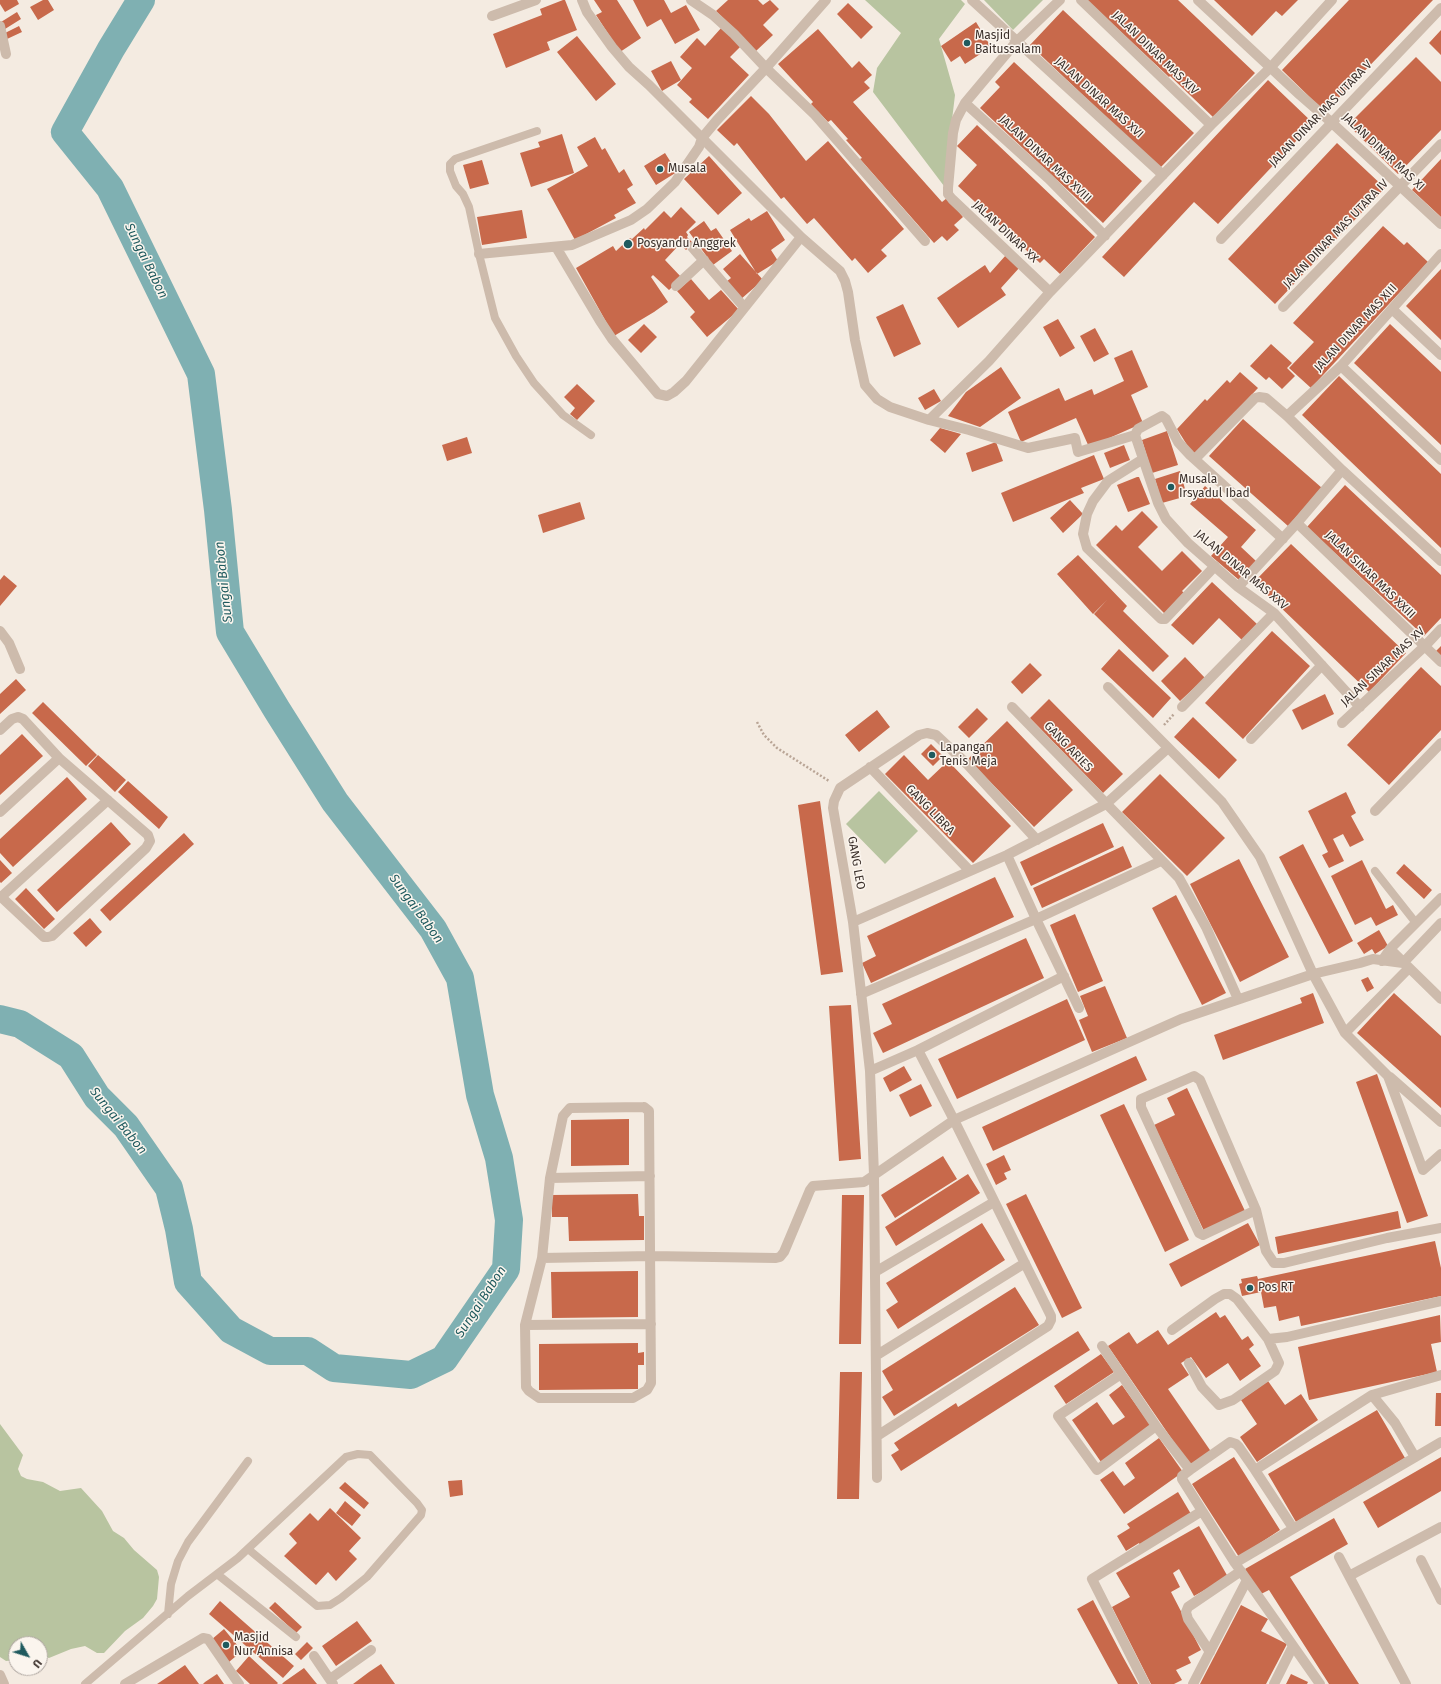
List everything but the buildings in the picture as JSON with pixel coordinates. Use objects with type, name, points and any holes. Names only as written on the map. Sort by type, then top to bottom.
[{"type":"street","points":[[492,16],[536,0]]},
{"type":"street","points":[[582,0],[587,12],[620,57],[801,237],[840,271],[845,281],[855,340],[865,385],[877,399],[890,407],[928,420],[969,430],[1028,448],[1075,438],[1078,452],[1135,435],[1138,429],[1162,416],[1166,419],[1178,442],[1283,539]]},
{"type":"street","points":[[690,0],[713,15],[815,115],[925,241]]},
{"type":"street","points":[[479,254],[572,245],[631,220],[648,208],[675,182],[699,147],[702,138],[717,120],[766,68],[826,0]]},
{"type":"street","name":"JALAN DINAR MAS XVI","points":[[972,0],[1163,175]]},
{"type":"street","points":[[965,103],[1017,41],[1060,0]]},
{"type":"street","name":"JALAN DINAR MAS XIV","points":[[1081,0],[1211,125]]},
{"type":"street","name":"JALAN DINAR MAS XI","points":[[1198,0],[1441,224]]},
{"type":"street","points":[[928,420],[990,361],[1050,292],[1211,125],[1270,67],[1325,2]]},
{"type":"street","name":"JALAN DINAR MAS UTARA V","points":[[1221,239],[1441,8]]},
{"type":"street","points":[[0,26],[6,54]]},
{"type":"street","name":"JALAN DINAR XX","points":[[965,103],[956,120],[953,134],[948,194],[1050,292]]},
{"type":"street","name":"JALAN DINAR MAS XVIII","points":[[965,103],[1049,179],[1105,236]]},
{"type":"street","name":"JALAN DINAR MAS UTARA IV","points":[[1283,307],[1441,144]]},
{"type":"street","points":[[556,247],[608,333],[658,394],[667,396],[686,381],[801,237]]},
{"type":"street","points":[[692,247],[744,307]]},
{"type":"street","name":"JALAN DINAR MAS XIII","points":[[1287,416],[1341,366],[1441,254]]},
{"type":"street","points":[[676,286],[704,260]]},
{"type":"street","points":[[1392,309],[1441,355]]},
{"type":"street","points":[[1341,366],[1441,460]]},
{"type":"street","points":[[1195,459],[1256,398],[1266,398],[1441,561]]},
{"type":"street","name":"JALAN DINAR MAS XXV","points":[[1135,435],[1158,504],[1166,519],[1188,543],[1238,587],[1274,613],[1360,707]]},
{"type":"street","points":[[1143,459],[1108,481],[1093,501],[1087,514],[1083,534],[1088,548],[1161,619],[1165,619],[1215,566]]},
{"type":"street","points":[[1238,587],[1283,539],[1342,470]]},
{"type":"street","name":"JALAN SINAR MAS XXIII","points":[[1297,523],[1441,662]]},
{"type":"street","points":[[1182,707],[1274,613]]},
{"type":"street","name":"JALAN SINAR MAS XV","points":[[1342,723],[1441,630]]},
{"type":"street","points":[[0,631],[9,642],[20,669]]},
{"type":"street","points":[[1251,739],[1322,665]]},
{"type":"street","points":[[1108,687],[1222,802],[1260,857],[1313,974],[1345,1033],[1388,1076],[1441,1122]]},
{"type":"street","name":"GANG ARIES","points":[[1012,707],[1179,878],[1206,927],[1238,999]]},
{"type":"street","points":[[0,730],[12,719],[18,717],[23,719],[59,758],[108,800],[148,835],[150,841],[146,848],[52,936],[44,937],[0,897],[108,800]]},
{"type":"street","points":[[840,788],[919,735],[927,732],[936,735],[968,766],[1037,840]]},
{"type":"street","points":[[1375,811],[1441,743]]},
{"type":"street","points":[[853,922],[1007,855],[1106,804],[1168,748]]},
{"type":"street","points":[[0,812],[59,758]]},
{"type":"street","name":"GANG LIBRA","points":[[870,767],[970,871]]},
{"type":"street","name":"GANG LEO","points":[[840,788],[834,801],[833,808],[853,922],[870,1071],[874,1175],[877,1355],[877,1478]]},
{"type":"street","points":[[1007,855],[1079,1008]]},
{"type":"street","points":[[861,994],[1036,919],[1161,861]]},
{"type":"street","points":[[1382,961],[1390,949],[1441,898]]},
{"type":"street","points":[[1345,1033],[1441,923]]},
{"type":"street","points":[[1390,949],[1405,966],[1441,999]]},
{"type":"street","points":[[542,1258],[651,1256],[780,1257],[787,1247],[812,1188],[818,1185],[864,1182],[954,1120],[1181,1019],[1238,999],[1313,974],[1373,959],[1405,966]]},
{"type":"street","points":[[870,1071],[918,1050],[1064,976]]},
{"type":"street","points":[[877,1436],[1049,1325],[1051,1316],[918,1050]]},
{"type":"street","points":[[1256,1210],[1203,1235],[1199,1233],[1141,1108],[1142,1099],[1194,1076],[1200,1080],[1256,1210],[1266,1251],[1274,1263],[1284,1263],[1387,1238],[1441,1228]]},
{"type":"street","points":[[1388,1076],[1423,1170],[1441,1154]]},
{"type":"street","points":[[644,1107],[649,1111],[651,1256],[651,1383],[646,1390],[633,1398],[539,1398],[529,1391],[526,1387],[525,1325],[542,1258],[550,1178],[563,1116],[570,1108],[644,1107]]},
{"type":"street","points":[[550,1178],[650,1176]]},
{"type":"street","points":[[875,1272],[994,1202]]},
{"type":"street","points":[[877,1355],[1025,1263]]},
{"type":"street","points":[[1172,1330],[1224,1294],[1230,1294],[1237,1299],[1268,1339],[1279,1363],[1278,1367],[1233,1400],[1219,1405],[1202,1387],[1189,1363]]},
{"type":"street","points":[[1268,1339],[1287,1337],[1441,1301]]},
{"type":"street","points":[[525,1325],[651,1324]]},
{"type":"street","points":[[1102,1346],[1156,1426],[1190,1470]]},
{"type":"street","points":[[1121,1374],[1058,1416],[1097,1470],[1156,1426]]},
{"type":"street","points":[[1255,1470],[1372,1395],[1441,1375]]},
{"type":"street","points":[[1372,1395],[1395,1423],[1415,1456]]},
{"type":"street","points":[[1293,1528],[1236,1444],[1230,1442],[1182,1476],[1182,1479],[1238,1567],[1320,1684]]},
{"type":"street","points":[[1210,1652],[1188,1619],[1186,1612],[1188,1607],[1238,1567],[1293,1528],[1441,1442]]},
{"type":"street","points":[[1145,1684],[1092,1579],[1202,1511]]},
{"type":"street","points":[[1349,1576],[1441,1527]]},
{"type":"street","points":[[1338,1557],[1406,1684]]},
{"type":"street","points":[[1421,1560],[1441,1600]]},
{"type":"street","points":[[1193,1684],[1247,1580]]},
{"type":"street","points":[[126,1684],[203,1638],[208,1639],[239,1684]]},
{"type":"street","points":[[1274,1684],[1293,1646]]},
{"type":"street","points":[[314,1656],[331,1682],[371,1650]]},
{"type":"street","points":[[0,1675],[4,1684]]},
{"type":"lane","points":[[537,131],[455,159],[450,164],[450,170],[456,186],[463,194],[469,207],[495,318],[516,356],[534,383],[563,415],[591,435]]},
{"type":"lane","points":[[1375,871],[1416,923]]},
{"type":"lane","points":[[85,1684],[188,1596],[248,1549],[346,1457],[352,1454],[370,1455],[422,1510],[421,1516],[367,1577],[330,1604],[317,1606],[248,1549]]},
{"type":"lane","points":[[168,1614],[171,1584],[184,1548],[248,1461]]},
{"type":"lane","points":[[217,1574],[296,1637]]},
{"type":"path","points":[[1154,735],[1182,707]]},
{"type":"path","points":[[757,722],[764,735],[777,748],[840,788]]},
{"type":"green space","points":[[865,0],[961,0],[965,4],[939,39],[955,95],[944,186],[873,92],[877,68],[901,33]]},
{"type":"green space","points":[[984,0],[1043,0],[1013,30]]},
{"type":"green space","points":[[879,791],[918,831],[885,864],[846,824]]},
{"type":"green space","points":[[0,1424],[23,1455],[18,1469],[21,1476],[27,1479],[43,1482],[60,1491],[81,1488],[102,1511],[113,1531],[124,1538],[134,1550],[157,1570],[159,1577],[157,1599],[153,1606],[143,1618],[125,1631],[104,1653],[97,1653],[85,1646],[71,1649],[49,1658],[48,1636],[8,1636],[8,1661],[0,1657]]},
{"type":"waterway","name":"Sungai Babon","points":[[0,1019],[20,1024],[71,1056],[97,1097],[126,1126],[169,1188],[179,1229],[188,1282],[231,1330],[270,1351],[308,1351],[334,1368],[411,1375],[444,1359],[506,1269],[509,1220],[499,1158],[480,1095],[460,978],[433,929],[335,802],[230,632],[218,510],[201,374],[110,188],[65,132],[111,49],[141,0]]},
{"type":"place","name":"Masjid Baitussalam","points":[[967,43]]},
{"type":"place","name":"Musala","points":[[660,169]]},
{"type":"place","name":"Posyandu Anggrek","points":[[628,244]]},
{"type":"place","name":"Musala Irsyadul Ibad","points":[[1171,487]]},
{"type":"place","name":"Lapangan Tenis Meja","points":[[932,755]]},
{"type":"place","name":"Pos RT","points":[[1250,1288]]},
{"type":"place","name":"Masjid Nur Annisa","points":[[226,1645]]}]
